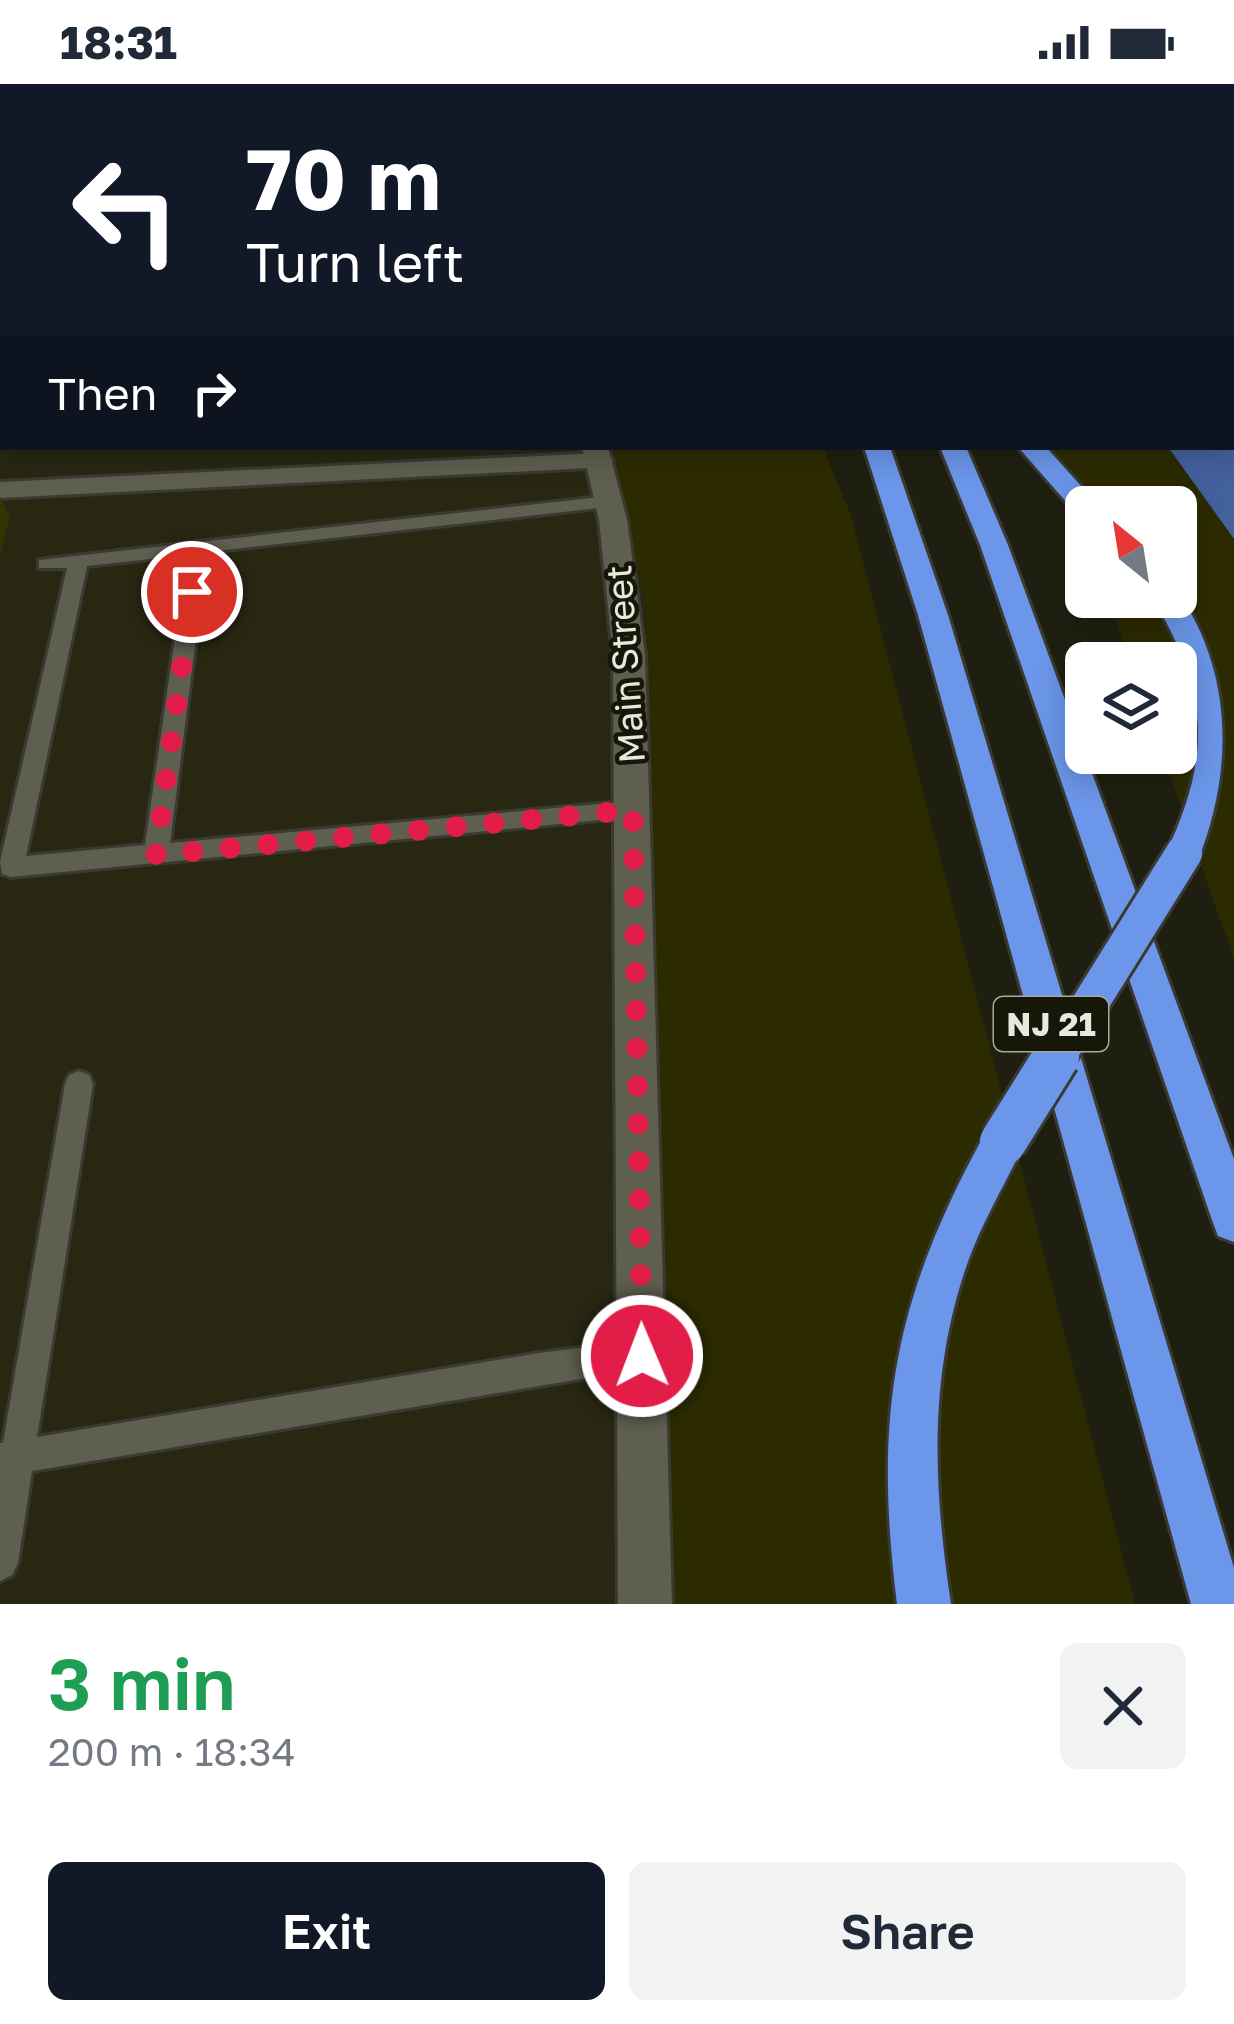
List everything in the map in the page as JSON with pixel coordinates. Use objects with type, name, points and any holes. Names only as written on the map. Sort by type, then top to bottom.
[{"type":"highway","name":"NJ 21","points":[[878,450],[933,614],[1218,1604]]},
{"type":"highway","name":"NJ 21","points":[[954,450],[1002,567],[1234,1220]]},
{"type":"highway","points":[[1034,450],[1067,486]]},
{"type":"highway","points":[[924,1604],[908,1441],[917,1356],[934,1282],[966,1206],[1184,853],[1211,795],[1219,722],[1208,669],[1179,618]]},
{"type":"street","points":[[0,490],[597,454]]},
{"type":"street","name":"Main Street","points":[[597,454],[609,502],[627,631],[646,1604]]},
{"type":"lane","points":[[46,564],[609,502]]},
{"type":"lane","points":[[156,855],[198,548]]},
{"type":"lane","points":[[78,561],[11,867],[633,810]]},
{"type":"lane","points":[[0,1563],[9,1459],[79,1084]]},
{"type":"lane","points":[[9,1459],[539,1369],[642,1356]]},
{"type":"shaded area","points":[[0,450],[603,450],[645,594],[669,1604],[0,1604]]},
{"type":"shaded area","points":[[603,450],[824,450],[851,516],[1135,1604],[669,1604],[645,594]]},
{"type":"shaded area","points":[[1044,450],[1170,450],[1196,486],[1065,486],[1065,492]]},
{"type":"shaded area","points":[[1197,487],[1234,539],[1234,959],[1169,774],[1197,774],[1197,642],[1124,642],[1115,618],[1197,618]]},
{"type":"water","points":[[1170,450],[1234,450],[1234,539]]},
{"type":"route","points":[[192,592],[156,855],[633,810],[642,1356]]}]
